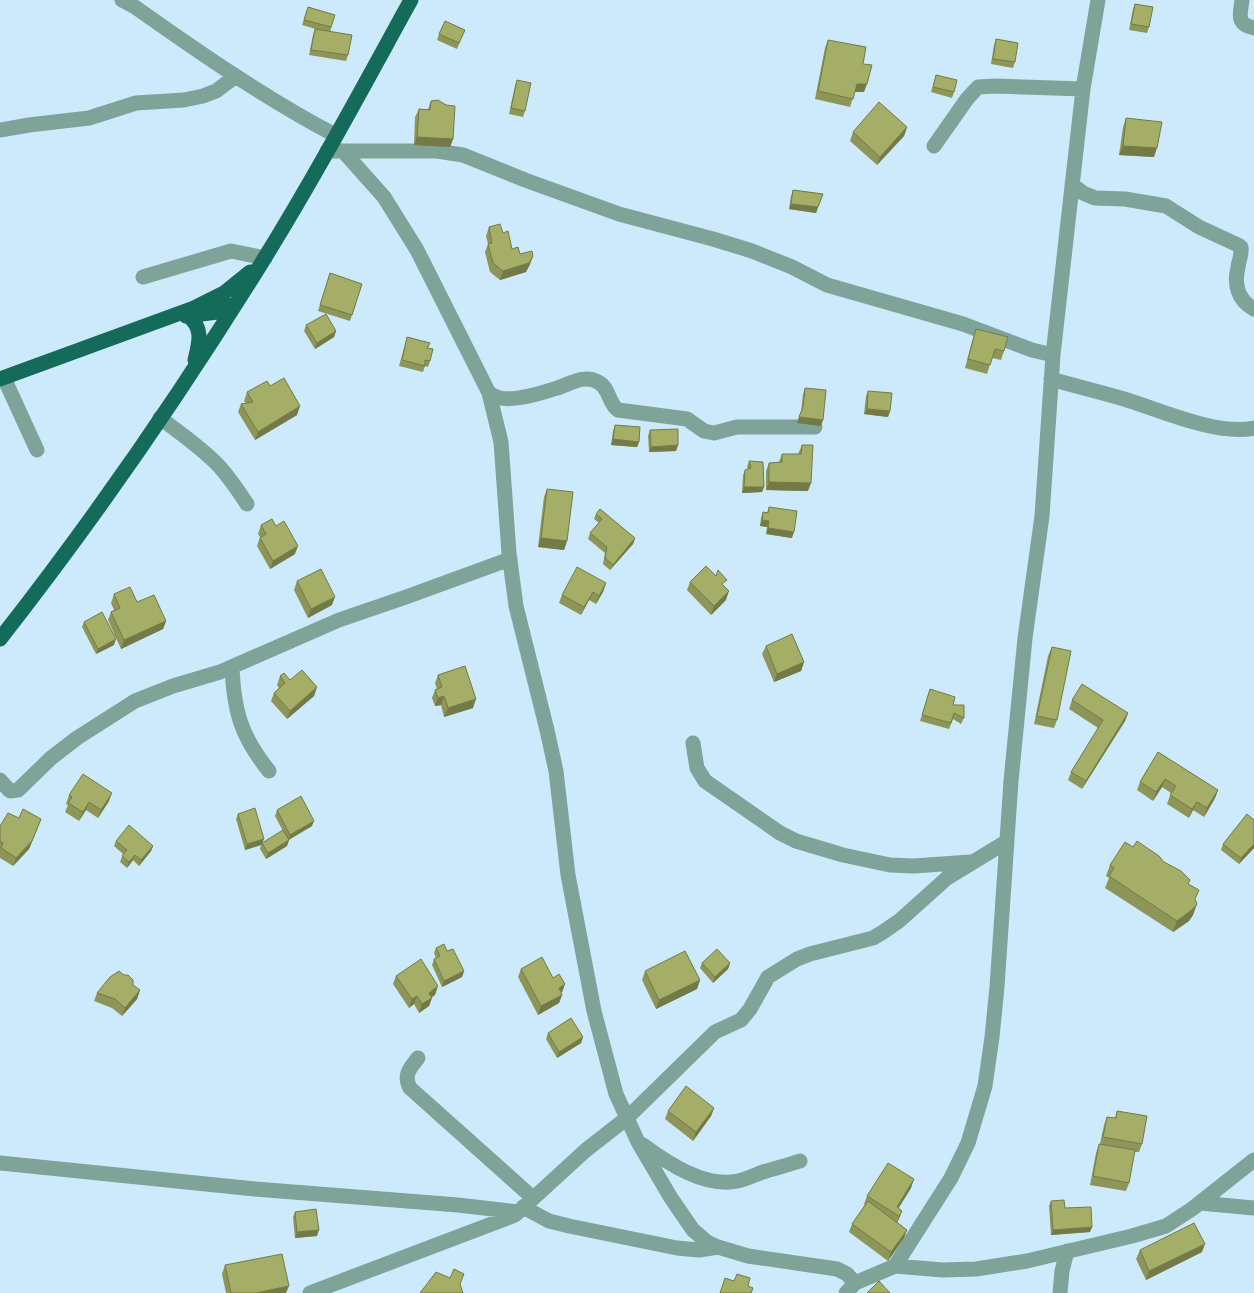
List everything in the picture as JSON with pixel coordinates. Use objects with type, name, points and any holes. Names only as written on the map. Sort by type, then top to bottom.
[{"type":"main road","points":[[0,639],[101,504],[236,304],[327,151],[411,0]]},
{"type":"main road","points":[[2,378],[194,308],[224,293],[244,278],[265,258]]},
{"type":"main road","points":[[167,318],[217,312],[236,304]]},
{"type":"main road","points":[[188,316],[196,321],[200,332],[192,370]]},
{"type":"street","points":[[122,0],[295,114],[335,135]]},
{"type":"street","points":[[895,1266],[951,1178],[968,1143],[984,1086],[992,1037],[1006,842],[1025,638],[1042,516],[1050,379],[1072,184],[1098,0]]},
{"type":"street","points":[[1242,0],[1241,22],[1243,25],[1254,28]]},
{"type":"street","points":[[0,130],[89,118],[136,103],[184,100],[203,96],[216,91],[236,76]]},
{"type":"street","points":[[934,146],[967,99],[978,87],[996,86],[1084,90]]},
{"type":"street","points":[[327,151],[437,151],[463,155],[550,190],[619,214],[752,251],[792,267],[827,285],[963,324],[1032,350],[1053,355]]},
{"type":"street","points":[[343,151],[384,197],[417,250],[489,393],[501,442],[510,559],[516,606],[556,771],[568,875],[594,1011],[616,1094],[638,1142],[671,1198],[693,1230],[707,1242],[748,1256],[837,1269],[846,1274],[850,1288],[895,1266],[943,1270],[976,1269],[1027,1261],[1166,1226],[1200,1203],[1254,1160]]},
{"type":"street","points":[[1072,184],[1095,198],[1125,199],[1166,206],[1199,227],[1241,247],[1242,251],[1236,276],[1238,293],[1241,300],[1254,309]]},
{"type":"street","points":[[143,277],[231,251],[265,258]]},
{"type":"street","points":[[2,378],[37,450]]},
{"type":"street","points":[[489,393],[499,398],[513,399],[558,388],[577,380],[588,378],[598,381],[604,387],[613,407],[618,410],[687,419],[704,431],[714,433],[737,427],[815,427]]},
{"type":"street","points":[[1050,379],[1123,399],[1190,422],[1225,428],[1254,428]]},
{"type":"street","points":[[160,418],[216,463],[247,504]]},
{"type":"street","points":[[0,780],[10,791],[18,790],[51,758],[77,738],[135,701],[173,686],[220,672],[339,620],[510,559]]},
{"type":"street","points":[[232,667],[235,707],[240,722],[249,742],[269,771]]},
{"type":"street","points":[[694,743],[697,768],[705,781],[766,824],[796,842],[890,866],[974,861]]},
{"type":"street","points":[[310,1293],[334,1288],[515,1215],[586,1150],[627,1118],[715,1032],[741,1020],[750,1009],[768,977],[797,959],[810,954],[873,938],[899,921],[947,878],[1006,842]]},
{"type":"street","points":[[418,1058],[406,1076],[410,1088],[525,1206],[549,1221],[578,1228],[677,1248],[699,1250],[718,1247]]},
{"type":"street","points":[[638,1142],[667,1162],[686,1172],[710,1180],[724,1182],[738,1181],[800,1161]]},
{"type":"street","points":[[0,1163],[208,1185],[458,1205],[525,1206]]},
{"type":"street","points":[[1200,1203],[1254,1208]]},
{"type":"street","points":[[1060,1293],[1062,1270],[1067,1251]]},
{"type":"building","points":[[1135,4],[1153,7],[1149,27],[1131,24]]},
{"type":"building","points":[[308,7],[335,15],[331,27],[304,20]]},
{"type":"building","points":[[445,21],[465,30],[459,43],[439,34]]},
{"type":"building","points":[[315,29],[352,35],[348,55],[311,50]]},
{"type":"building","points":[[996,39],[1018,43],[1015,62],[993,59]]},
{"type":"building","points":[[828,40],[866,47],[863,64],[872,65],[867,84],[857,84],[853,99],[818,91]]},
{"type":"building","points":[[936,75],[957,80],[954,92],[933,87]]},
{"type":"building","points":[[517,80],[531,83],[525,111],[511,108]]},
{"type":"building","points":[[438,100],[446,105],[455,106],[453,139],[417,137],[419,109],[430,110],[431,101]]},
{"type":"building","points":[[879,102],[907,127],[880,157],[853,132]]},
{"type":"building","points":[[1126,118],[1162,122],[1157,148],[1123,146]]},
{"type":"building","points":[[793,190],[823,194],[818,207],[791,204]]},
{"type":"building","points":[[500,224],[503,233],[508,231],[512,249],[518,247],[520,254],[532,251],[533,256],[529,263],[503,271],[493,263],[488,244],[492,243],[489,227]]},
{"type":"building","points":[[330,273],[362,284],[352,315],[320,305]]},
{"type":"building","points":[[326,314],[336,331],[317,343],[306,325]]},
{"type":"building","points":[[976,329],[1008,337],[1004,351],[995,349],[990,365],[968,359]]},
{"type":"building","points":[[407,337],[430,343],[427,348],[433,349],[430,361],[425,360],[425,366],[402,360]]},
{"type":"building","points":[[284,378],[300,406],[258,432],[241,404],[253,402],[247,392],[267,381],[270,386]]},
{"type":"building","points":[[805,388],[826,390],[823,420],[799,417],[803,407]]},
{"type":"building","points":[[868,391],[892,393],[890,411],[867,409]]},
{"type":"building","points":[[615,425],[640,427],[639,442],[613,439]]},
{"type":"building","points":[[678,429],[678,445],[651,447],[650,430]]},
{"type":"building","points":[[802,445],[813,445],[811,483],[769,482],[769,463],[782,462],[782,454],[801,454]]},
{"type":"building","points":[[749,461],[763,462],[764,487],[744,487],[745,470],[751,468]]},
{"type":"building","points":[[547,489],[573,492],[567,541],[541,538]]},
{"type":"building","points":[[769,507],[797,511],[794,532],[768,528],[769,521],[762,520],[763,512],[768,513]]},
{"type":"building","points":[[600,509],[635,538],[613,565],[605,558],[607,547],[590,533],[602,519],[596,514]]},
{"type":"building","points":[[272,519],[276,526],[284,521],[298,546],[273,561],[260,538],[266,534],[261,525]]},
{"type":"building","points":[[706,566],[716,576],[718,570],[727,580],[722,584],[729,591],[714,606],[690,582]]},
{"type":"building","points":[[577,567],[606,583],[599,596],[593,592],[584,607],[562,595]]},
{"type":"building","points":[[321,569],[335,597],[311,609],[297,581]]},
{"type":"building","points":[[130,587],[137,602],[154,595],[166,621],[124,640],[111,612],[120,608],[114,594]]},
{"type":"building","points":[[102,612],[116,639],[98,649],[84,622]]},
{"type":"building","points":[[792,634],[804,662],[777,674],[766,646]]},
{"type":"building","points":[[1052,647],[1071,651],[1057,720],[1037,716]]},
{"type":"building","points":[[465,666],[476,699],[448,708],[444,696],[438,698],[435,690],[442,687],[438,675]]},
{"type":"building","points":[[302,670],[317,687],[290,711],[274,693],[285,683],[280,676],[284,673],[290,680]]},
{"type":"building","points":[[1082,684],[1128,713],[1086,781],[1071,772],[1103,720],[1072,700]]},
{"type":"building","points":[[930,689],[955,697],[953,705],[964,705],[964,718],[954,713],[951,723],[922,715]]},
{"type":"building","points":[[1158,752],[1218,790],[1207,808],[1197,802],[1192,809],[1170,795],[1176,786],[1165,779],[1156,792],[1140,782]]},
{"type":"building","points":[[83,774],[112,793],[101,810],[89,802],[83,812],[68,803],[72,797],[69,795]]},
{"type":"building","points":[[301,796],[314,821],[290,835],[277,810]]},
{"type":"building","points":[[255,808],[264,839],[247,844],[238,814]]},
{"type":"building","points":[[23,809],[41,819],[32,841],[16,858],[1,848],[3,843],[0,841],[0,826],[8,813],[19,818]]},
{"type":"building","points":[[1247,814],[1254,820],[1254,844],[1241,858],[1223,844]]},
{"type":"building","points":[[129,825],[153,846],[141,860],[135,855],[129,862],[122,856],[127,850],[116,841]]},
{"type":"building","points":[[283,830],[289,840],[268,853],[262,843]]},
{"type":"building","points":[[1137,841],[1159,856],[1164,862],[1181,871],[1190,880],[1188,884],[1199,890],[1195,899],[1197,904],[1177,921],[1109,876],[1114,868],[1110,865],[1125,842],[1133,847]]},
{"type":"building","points":[[444,944],[447,951],[453,949],[464,971],[444,981],[434,959],[440,956],[436,948]]},
{"type":"building","points":[[717,949],[730,963],[715,977],[702,963]]},
{"type":"building","points":[[685,951],[700,980],[659,1000],[645,971]]},
{"type":"building","points":[[542,957],[553,978],[559,974],[565,984],[559,988],[562,995],[541,1006],[521,969]]},
{"type":"building","points":[[421,959],[438,986],[429,993],[432,998],[422,1004],[417,996],[412,999],[396,976]]},
{"type":"building","points":[[119,971],[124,975],[128,975],[133,980],[133,985],[140,990],[125,1008],[115,999],[97,993],[110,977]]},
{"type":"building","points":[[571,1018],[583,1037],[559,1052],[548,1033]]},
{"type":"building","points":[[686,1086],[714,1108],[696,1132],[668,1111]]},
{"type":"building","points":[[1117,1111],[1147,1116],[1142,1144],[1103,1137],[1107,1117],[1116,1118]]},
{"type":"building","points":[[1099,1144],[1135,1150],[1129,1183],[1093,1176]]},
{"type":"building","points":[[888,1163],[914,1179],[897,1207],[902,1211],[899,1216],[867,1196]]},
{"type":"building","points":[[1064,1200],[1065,1208],[1091,1207],[1092,1227],[1053,1230],[1051,1201]]},
{"type":"building","points":[[868,1201],[907,1230],[891,1252],[852,1224]]},
{"type":"building","points":[[316,1209],[319,1230],[297,1232],[295,1212]]},
{"type":"building","points":[[1194,1223],[1205,1244],[1149,1271],[1140,1250]]},
{"type":"building","points":[[282,1254],[289,1286],[256,1293],[231,1293],[225,1265]]},
{"type":"building","points":[[454,1269],[464,1274],[460,1284],[463,1293],[420,1293],[436,1272],[450,1278]]},
{"type":"building","points":[[737,1274],[750,1278],[748,1286],[753,1288],[751,1293],[720,1293],[725,1278],[734,1281]]},
{"type":"building","points":[[879,1281],[890,1293],[867,1293]]}]
